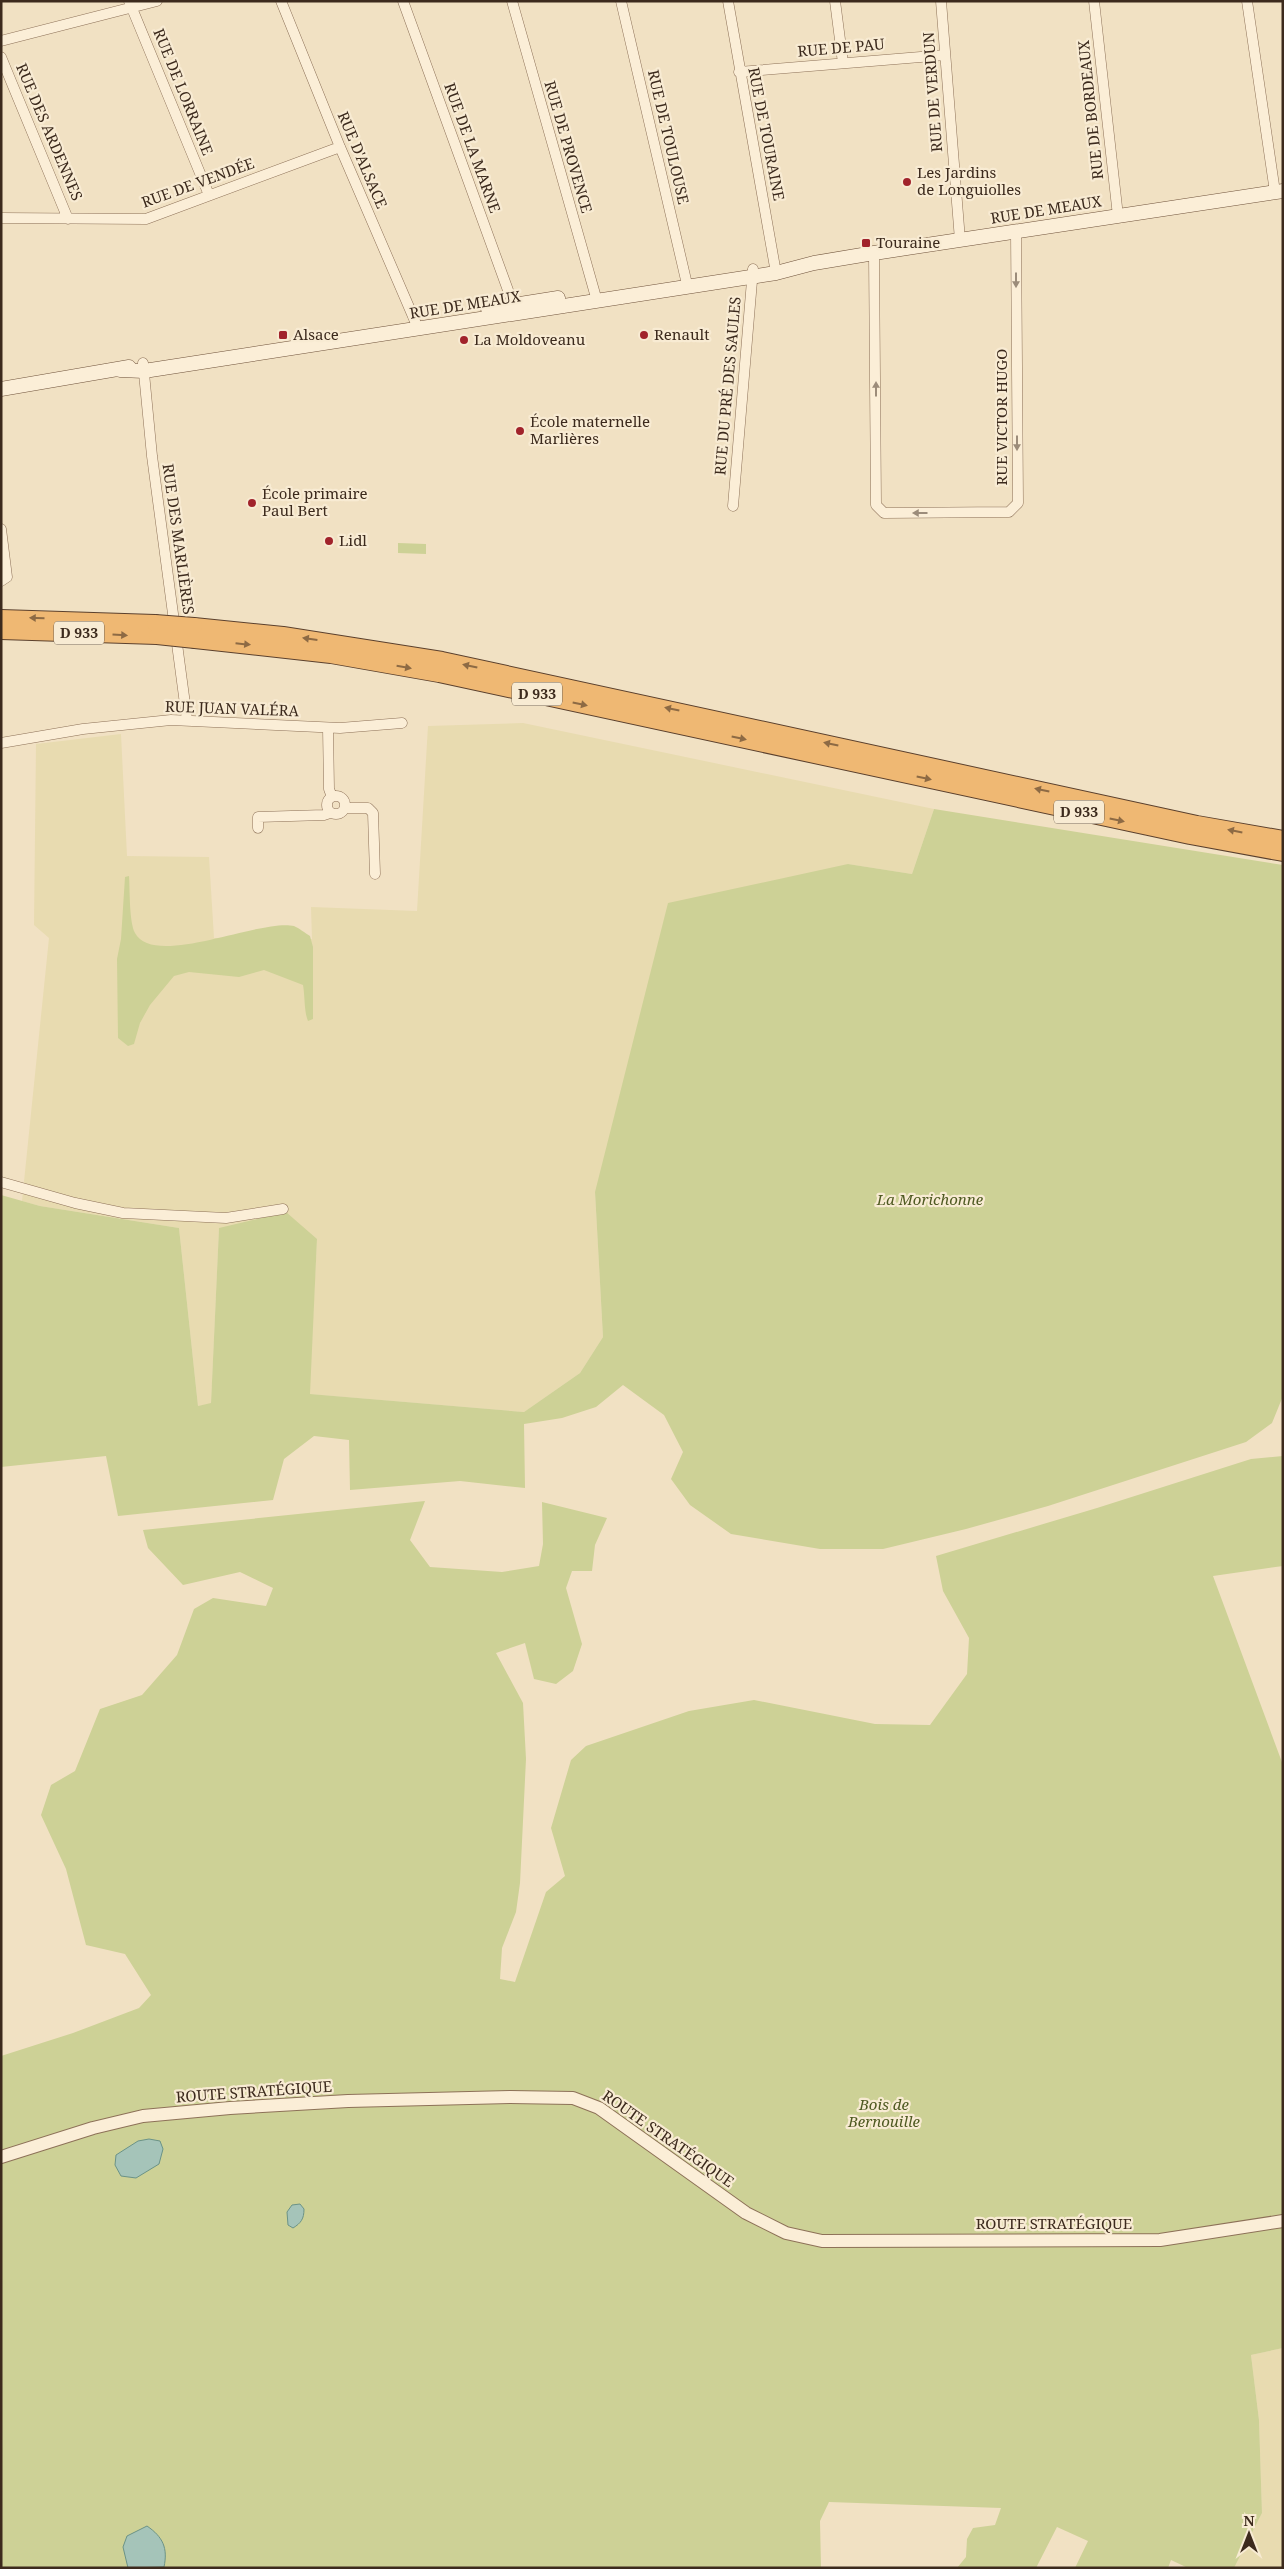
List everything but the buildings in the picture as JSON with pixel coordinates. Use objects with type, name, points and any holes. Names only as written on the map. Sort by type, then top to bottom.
[{"type":"highway","name":"D 933","points":[[1,618],[194,633],[283,635],[412,654],[1188,822],[1283,839]]},
{"type":"highway","name":"D 933","points":[[1,631],[156,630]]},
{"type":"highway","name":"D 933","points":[[194,633],[440,674],[1180,834],[1283,853]]},
{"type":"main road","name":"RUE DE MEAUX","points":[[1,389],[1279,191]]},
{"type":"main road","name":"RUE DE MEAUX","points":[[343,336],[377,326],[415,325],[513,304],[596,297],[686,280],[752,273]]},
{"type":"street","points":[[1,41],[131,4],[156,1]]},
{"type":"street","name":"RUE D'ALSACE","points":[[281,1],[415,325]]},
{"type":"street","name":"RUE DE LA MARNE","points":[[403,1],[513,304]]},
{"type":"street","name":"RUE DE PROVENCE","points":[[512,1],[596,297]]},
{"type":"street","name":"RUE DE TOULOUSE","points":[[621,1],[686,280]]},
{"type":"street","name":"RUE DE TOURAINE","points":[[728,1],[739,72],[776,269]]},
{"type":"street","points":[[835,1],[842,63]]},
{"type":"street","name":"RUE DE VERDUN","points":[[941,1],[960,240]]},
{"type":"street","name":"RUE DE BORDEAUX","points":[[1094,1],[1118,216]]},
{"type":"street","points":[[1247,1],[1279,191]]},
{"type":"street","name":"RUE DE LORRAINE","points":[[131,4],[209,195]]},
{"type":"street","name":"RUE DE PAU","points":[[739,72],[945,55]]},
{"type":"street","name":"RUE DES ARDENNES","points":[[1,57],[68,219]]},
{"type":"street","name":"RUE DE VENDÉE","points":[[1,218],[146,219],[340,147]]},
{"type":"street","name":"RUE VICTOR HUGO","points":[[874,254],[876,505],[884,513],[1009,512],[1018,503],[1016,231]]},
{"type":"street","name":"RUE DU PRÉ DES SAULES","points":[[733,506],[752,273]]},
{"type":"street","name":"RUE DES MARLIÈRES","points":[[143,367],[152,456],[187,719]]},
{"type":"street","points":[[1,529],[7,577],[1,581]]},
{"type":"street","name":"RUE JUAN VALÉRA","points":[[1,743],[83,730],[187,719],[328,728],[402,723]]},
{"type":"street","points":[[328,728],[329,789],[332,797]]},
{"type":"street","points":[[332,797],[343,799],[345,808]]},
{"type":"street","points":[[330,813],[326,804],[332,797]]},
{"type":"street","points":[[258,828],[258,817],[339,814],[345,808],[368,808],[373,813],[376,874]]},
{"type":"street","points":[[1,1182],[75,1203],[123,1213],[226,1218],[283,1209]]},
{"type":"street","name":"ROUTE STRATÉGIQUE","points":[[1,2157],[93,2128],[143,2116],[348,2102],[510,2097],[573,2098],[600,2108],[746,2213],[786,2233],[822,2241],[1160,2240],[1283,2222]]},
{"type":"shaded area","points":[[523,723],[934,809],[912,874],[848,864],[595,1192],[603,1337],[580,1373],[524,1412],[309,1394],[317,1240],[219,1228],[211,1404],[198,1406],[179,1228],[40,1206],[22,1201],[49,938],[34,925],[36,744],[121,734],[127,856],[209,857],[214,938],[312,939],[311,907],[417,911],[428,726]]},
{"type":"shaded area","points":[[1283,2348],[1283,2568],[1234,2568],[1262,2513],[1259,2420],[1251,2355]]},
{"type":"green space","points":[[398,543],[426,544],[426,554],[398,553]]},
{"type":"green space","name":"La Morichonne","points":[[934,809],[1283,865],[1283,1396],[1272,1423],[1246,1442],[1048,1506],[966,1529],[883,1549],[820,1549],[731,1534],[690,1505],[671,1479],[683,1452],[664,1415],[623,1385],[596,1407],[562,1418],[524,1424],[525,1488],[460,1481],[350,1490],[349,1440],[314,1436],[284,1459],[273,1500],[118,1516],[106,1456],[1,1467],[1,1195],[40,1206],[179,1228],[198,1406],[211,1403],[219,1228],[286,1212],[317,1239],[310,1394],[524,1412],[580,1373],[603,1337],[595,1192],[668,903],[848,864],[912,874]]},
{"type":"green space","points":[[129,876],[133,928],[135,933],[146,943],[163,946],[185,944],[278,925],[294,926],[310,936],[313,947],[313,1019],[308,1021],[303,985],[264,970],[239,977],[189,972],[174,976],[150,1005],[140,1023],[134,1044],[128,1046],[118,1038],[117,959],[121,939],[125,877]]},
{"type":"green space","name":"Bois de Bernouille","points":[[1283,1456],[1283,1566],[1213,1576],[1283,1765],[1283,2348],[1251,2355],[1259,2420],[1262,2513],[1234,2568],[1188,2568],[1171,2560],[1168,2568],[1075,2568],[1088,2541],[1057,2527],[1036,2568],[957,2568],[966,2557],[967,2539],[973,2528],[995,2525],[1001,2508],[829,2502],[820,2521],[821,2568],[1,2568],[1,2056],[73,2033],[139,2008],[151,1995],[125,1954],[86,1945],[66,1869],[41,1815],[51,1785],[75,1771],[100,1709],[142,1695],[177,1655],[194,1609],[213,1598],[266,1606],[273,1588],[240,1572],[183,1585],[148,1548],[143,1530],[425,1501],[410,1540],[430,1567],[502,1572],[539,1566],[543,1544],[542,1502],[607,1518],[595,1545],[592,1571],[572,1571],[566,1588],[582,1644],[573,1671],[556,1684],[534,1679],[525,1643],[496,1653],[523,1703],[526,1759],[520,1883],[516,1912],[502,1948],[500,1979],[515,1982],[546,1892],[565,1876],[551,1828],[571,1760],[586,1746],[689,1711],[754,1700],[875,1724],[930,1725],[967,1674],[969,1638],[943,1591],[936,1556],[1097,1508],[1251,1459]]},
{"type":"water","points":[[149,2139],[160,2141],[163,2149],[159,2164],[136,2178],[121,2176],[115,2165],[116,2155],[138,2141]]},
{"type":"water","points":[[300,2204],[304,2209],[303,2218],[293,2228],[288,2225],[287,2212],[292,2205]]},
{"type":"water","points":[[147,2526],[157,2534],[163,2544],[165,2549],[164,2567],[128,2568],[123,2547],[127,2536]]},
{"type":"place","name":"Les Jardins de Longuiolles","points":[[907,182]]},
{"type":"place","name":"Touraine","points":[[866,243]]},
{"type":"place","name":"Alsace","points":[[283,335]]},
{"type":"place","name":"Renault","points":[[644,335]]},
{"type":"place","name":"La Moldoveanu","points":[[464,340]]},
{"type":"place","name":"École maternelle Marlières","points":[[520,431]]},
{"type":"place","name":"École primaire Paul Bert","points":[[252,503]]},
{"type":"place","name":"Lidl","points":[[329,541]]}]
